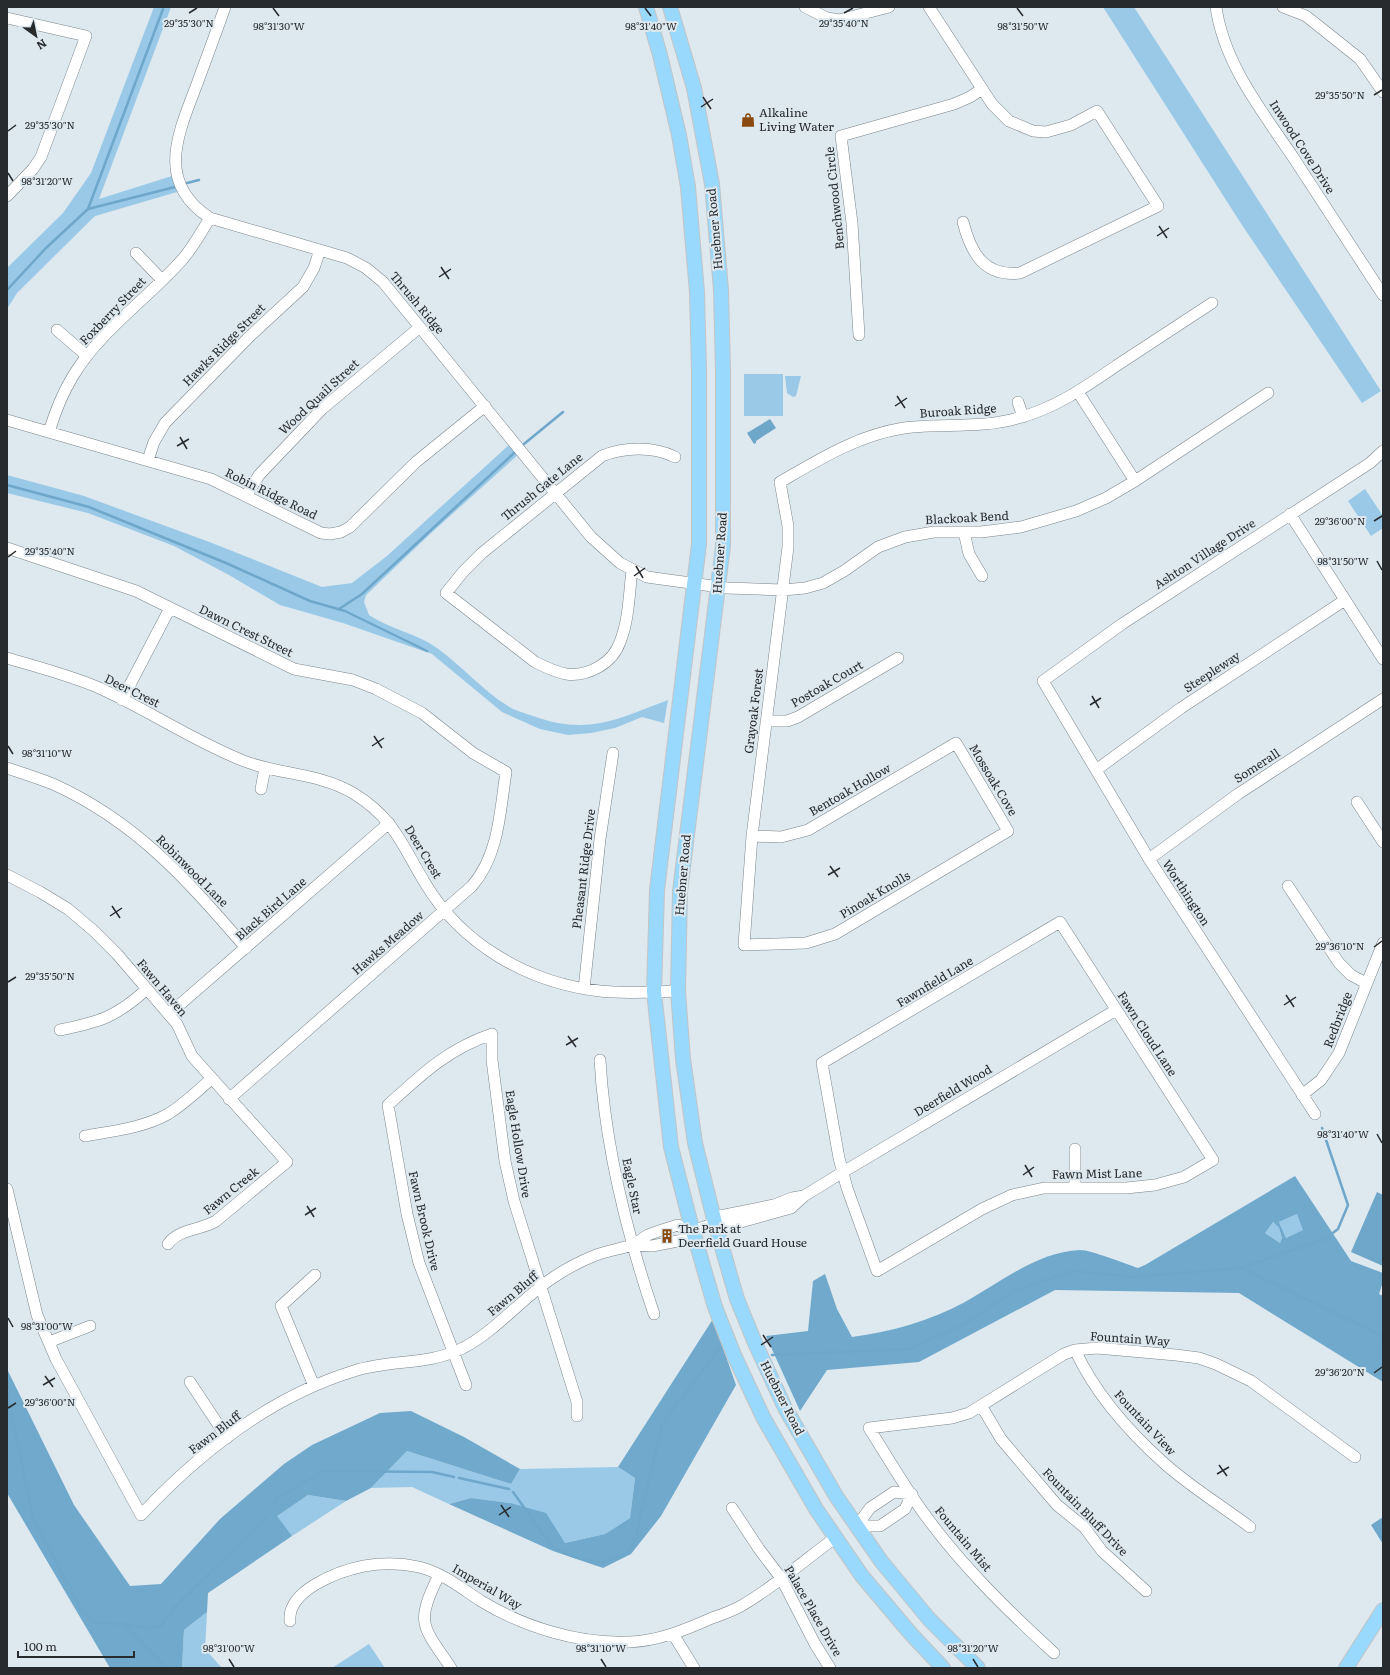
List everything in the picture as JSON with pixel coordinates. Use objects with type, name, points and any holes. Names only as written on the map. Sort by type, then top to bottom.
[{"type":"main road","name":"Huebner Road","points":[[646,7],[660,55],[679,135],[689,202],[697,292],[699,371],[699,537],[657,882],[654,992],[671,1147],[690,1231],[715,1307],[756,1403],[816,1509],[862,1576],[911,1634],[943,1668]]},
{"type":"main road","name":"Huebner Road","points":[[670,7],[694,88],[712,184],[712,201],[721,290],[723,371],[723,546],[680,891],[678,991],[683,1059],[695,1143],[738,1299],[777,1393],[836,1496],[881,1561],[929,1619],[978,1668]]},
{"type":"main road","points":[[689,202],[712,201]]},
{"type":"main road","points":[[836,1537],[857,1526]]},
{"type":"main road","points":[[1346,1668],[1383,1610]]},
{"type":"street","name":"Thrush Ridge","points":[[226,7],[182,122],[175,148],[176,170],[181,186],[192,203],[210,218],[352,260],[375,275],[383,282],[600,547],[614,559],[647,577],[718,586]]},
{"type":"street","points":[[805,7],[809,11],[817,10],[827,18],[839,20],[890,7]]},
{"type":"street","points":[[929,7],[999,113],[1009,121],[1033,131],[1058,130],[1097,112],[1158,206],[1020,273],[1008,274],[991,270],[981,262],[966,237],[962,222]]},
{"type":"street","name":"Inwood Cove Drive","points":[[1216,7],[1219,25],[1225,44],[1251,93],[1383,294]]},
{"type":"street","points":[[1283,7],[1306,16],[1360,59],[1383,92]]},
{"type":"street","points":[[7,18],[86,36],[41,157],[33,169],[7,196]]},
{"type":"street","name":"Benchwood Circle","points":[[859,335],[852,223],[841,136],[959,102],[982,89]]},
{"type":"street","name":"Foxberry Street","points":[[49,432],[64,391],[87,356],[101,340],[162,280],[193,246],[210,218]]},
{"type":"street","name":"Hawks Ridge Street","points":[[148,460],[154,442],[165,423],[249,337],[303,288],[314,268],[320,250]]},
{"type":"street","points":[[136,253],[162,280]]},
{"type":"street","name":"Buroak Ridge","points":[[780,482],[826,455],[877,434],[928,426],[996,423],[1023,417],[1059,402],[1078,392],[1212,303]]},
{"type":"street","name":"Wood Quail Street","points":[[246,496],[258,475],[322,409],[420,327]]},
{"type":"street","points":[[58,330],[87,356]]},
{"type":"street","points":[[1078,392],[1135,481]]},
{"type":"street","name":"Blackoak Bend","points":[[718,586],[783,590],[805,588],[823,583],[878,548],[905,537],[934,532],[964,532],[1021,527],[1044,522],[1076,511],[1135,481],[1268,393]]},
{"type":"street","points":[[1018,402],[1023,417]]},
{"type":"street","name":"Robin Ridge Road","points":[[7,420],[211,479],[311,529],[330,534],[341,532],[350,527],[416,462],[485,406]]},
{"type":"street","name":"Thrush Gate Lane","points":[[632,570],[625,628],[620,644],[610,657],[598,668],[576,674],[566,674],[548,669],[535,662],[446,593],[473,562],[555,492],[593,462],[612,452],[657,450],[675,457]]},
{"type":"street","name":"Ashton Village Drive","points":[[1044,681],[1122,624],[1370,463],[1383,451]]},
{"type":"street","name":"Grayoak Forest","points":[[744,945],[752,836],[788,547],[788,526],[780,482]]},
{"type":"street","points":[[1290,514],[1383,659]]},
{"type":"street","points":[[964,532],[969,554],[982,576]]},
{"type":"street","name":"Dawn Crest Street","points":[[7,548],[136,591],[288,667],[353,680],[400,700],[422,713],[473,753],[506,772]]},
{"type":"street","name":"Steepleway","points":[[1096,770],[1181,708],[1345,600]]},
{"type":"street","points":[[122,700],[170,608]]},
{"type":"street","name":"Deer Crest","points":[[7,658],[95,687],[242,760],[265,768],[309,776],[338,785],[364,800],[389,823],[405,846],[425,884],[445,911],[471,937],[510,964],[548,980],[584,989],[602,991],[678,991]]},
{"type":"street","name":"Postoak Court","points":[[766,721],[788,721],[798,717],[898,658]]},
{"type":"street","name":"Worthington","points":[[1044,681],[1149,859],[1315,1114]]},
{"type":"street","name":"Somerall","points":[[1149,859],[1238,794],[1383,699]]},
{"type":"street","name":"Bentoak Hollow","points":[[752,836],[781,837],[808,830],[956,743]]},
{"type":"street","name":"Mossoak Cove","points":[[956,743],[1008,831]]},
{"type":"street","name":"Pheasant Ridge Drive","points":[[584,989],[600,839],[613,753]]},
{"type":"street","name":"Robinwood Lane","points":[[7,768],[52,784],[91,804],[128,828],[162,856],[188,882],[246,948]]},
{"type":"street","points":[[261,789],[265,768]]},
{"type":"street","name":"Hawks Meadow","points":[[229,1099],[472,886],[488,863],[494,846],[506,772]]},
{"type":"street","points":[[1357,802],[1383,842]]},
{"type":"street","name":"Black Bird Lane","points":[[169,1014],[389,823]]},
{"type":"street","name":"Pinoak Knolls","points":[[744,945],[806,943],[835,934],[1008,831]]},
{"type":"street","name":"Fawn Haven","points":[[7,875],[40,892],[68,909],[98,936],[177,1024],[192,1056],[287,1162]]},
{"type":"street","points":[[1288,886],[1339,964],[1351,975],[1366,983]]},
{"type":"street","name":"Fawn Cloud Lane","points":[[1060,922],[1213,1160]]},
{"type":"street","name":"Fawnfield Lane","points":[[843,1172],[822,1063],[1060,922]]},
{"type":"street","name":"Redbridge","points":[[1302,1095],[1321,1080],[1339,1053],[1383,943]]},
{"type":"street","points":[[60,1030],[107,1018],[124,1008],[147,989]]},
{"type":"street","name":"Deerfield Wood","points":[[716,1223],[723,1227],[785,1210],[795,1205],[804,1196],[843,1172],[1116,1010]]},
{"type":"street","name":"Eagle Hollow Drive","points":[[388,1105],[438,1061],[472,1041],[492,1034],[492,1060],[505,1161],[514,1201],[577,1402],[578,1416]]},
{"type":"street","name":"Eagle Star","points":[[600,1060],[602,1097],[616,1179],[633,1245],[654,1314]]},
{"type":"street","points":[[85,1136],[131,1127],[156,1120],[177,1108],[212,1079]]},
{"type":"street","name":"Fawn Brook Drive","points":[[388,1105],[407,1214],[419,1263],[452,1353],[466,1385]]},
{"type":"street","points":[[1075,1149],[1075,1187]]},
{"type":"street","name":"Fawn Mist Lane","points":[[843,1172],[877,1271],[996,1202],[1028,1191],[1044,1188],[1126,1188],[1155,1185],[1184,1177],[1213,1160]]},
{"type":"street","name":"Fawn Creek","points":[[168,1244],[173,1237],[179,1234],[206,1227],[216,1221],[287,1162]]},
{"type":"street","name":"Fawn Bluff","points":[[7,1189],[37,1315],[49,1342],[141,1515],[175,1482],[227,1438],[286,1399],[332,1378],[373,1366],[418,1362],[452,1353],[483,1336],[524,1299],[558,1274],[581,1262],[596,1255],[633,1245],[649,1235],[678,1225],[690,1231]]},
{"type":"street","points":[[690,1231],[716,1223]]},
{"type":"street","points":[[314,1386],[281,1306],[315,1275]]},
{"type":"street","points":[[49,1342],[90,1326]]},
{"type":"street","name":"Fountain Way","points":[[869,1428],[952,1418],[969,1413],[982,1407],[1057,1358],[1075,1350],[1097,1348],[1199,1358],[1216,1364],[1251,1381],[1354,1457]]},
{"type":"street","name":"Fountain View","points":[[1075,1350],[1085,1372],[1106,1401],[1146,1447],[1177,1474],[1250,1527]]},
{"type":"street","points":[[190,1382],[227,1438]]},
{"type":"street","name":"Fountain Bluff Drive","points":[[982,1407],[1002,1439],[1057,1505],[1084,1527],[1102,1551],[1146,1592]]},
{"type":"street","name":"Fountain Mist","points":[[869,1428],[921,1508],[963,1561],[1014,1616],[1054,1653]]},
{"type":"street","points":[[894,1492],[912,1494],[905,1509],[880,1526],[857,1526],[870,1508],[894,1492]]},
{"type":"street","name":"Palace Place Drive","points":[[732,1508],[755,1544],[781,1578],[815,1644],[830,1668]]},
{"type":"street","name":"Imperial Way","points":[[290,1621],[290,1611],[300,1596],[321,1582],[350,1569],[372,1565],[393,1564],[418,1567],[439,1575],[509,1616],[567,1636],[612,1642],[649,1640],[673,1634],[740,1607],[836,1537]]},
{"type":"street","points":[[439,1575],[427,1599],[423,1617],[429,1635],[451,1668]]},
{"type":"street","points":[[673,1634],[694,1668]]},
{"type":"shaded area","points":[[154,7],[171,7],[99,199],[172,176],[177,192],[95,216],[17,293],[7,309],[7,268],[63,213],[91,173]]},
{"type":"shaded area","points":[[1103,7],[1134,7],[1381,391],[1362,403],[1240,222]]},
{"type":"shaded area","points":[[744,374],[783,374],[783,416],[744,416]]},
{"type":"shaded area","points":[[785,376],[801,376],[796,396],[793,397],[787,393]]},
{"type":"shaded area","points":[[770,419],[776,428],[756,441],[754,444],[747,433]]},
{"type":"shaded area","points":[[511,443],[520,453],[430,534],[366,595],[364,602],[369,615],[377,620],[420,638],[437,648],[489,693],[517,711],[553,722],[570,725],[587,725],[618,719],[668,700],[664,723],[642,717],[615,728],[591,733],[568,735],[540,729],[502,712],[432,654],[343,623],[280,605],[229,575],[174,546],[88,513],[7,493],[7,475],[84,496],[212,543],[322,587],[352,583],[387,556]]},
{"type":"shaded area","points":[[1365,489],[1383,516],[1383,528],[1371,536],[1348,501]]},
{"type":"shaded area","points":[[1295,1176],[1351,1261],[1383,1273],[1383,1282],[1379,1294],[1383,1296],[1383,1382],[1239,1293],[1055,1290],[919,1362],[827,1370],[800,1411],[766,1336],[808,1331],[813,1281],[825,1274],[837,1309],[852,1337],[896,1329],[938,1315],[965,1302],[1034,1262],[1064,1252],[1080,1250],[1138,1268]],"holes":[[[1297,1214],[1303,1230],[1286,1238],[1279,1222]],[[1273,1222],[1279,1228],[1282,1238],[1280,1243],[1265,1233]]]},
{"type":"shaded area","points":[[1377,1192],[1383,1195],[1383,1266],[1351,1252]]},
{"type":"shaded area","points":[[1297,1214],[1304,1230],[1286,1238],[1279,1222]]},
{"type":"shaded area","points":[[1273,1222],[1279,1228],[1282,1238],[1280,1243],[1265,1233]]},
{"type":"shaded area","points":[[713,1319],[736,1385],[661,1516],[631,1554],[603,1568],[553,1551],[449,1504],[471,1498],[510,1503],[546,1513],[565,1543],[605,1534],[630,1518],[635,1478],[618,1467]]},
{"type":"shaded area","points":[[7,1369],[74,1505],[130,1586],[161,1584],[220,1519],[284,1464],[312,1445],[380,1413],[411,1411],[464,1437],[520,1469],[511,1484],[407,1451],[371,1488],[346,1501],[308,1495],[277,1516],[292,1536],[208,1593],[207,1612],[184,1630],[182,1668],[110,1668],[7,1493]]},
{"type":"shaded area","points":[[407,1451],[511,1484],[520,1469],[618,1467],[635,1478],[630,1518],[605,1534],[565,1543],[510,1503],[471,1498],[449,1504],[412,1487],[371,1488]]},
{"type":"shaded area","points":[[308,1495],[346,1501],[292,1536],[276,1516]]},
{"type":"shaded area","points":[[1383,1517],[1383,1544],[1371,1525]]},
{"type":"shaded area","points":[[207,1612],[205,1649],[222,1668],[182,1668],[184,1630]]},
{"type":"shaded area","points":[[369,1644],[385,1668],[332,1668]]},
{"type":"waterway","points":[[7,290],[46,248],[88,209],[163,9]]},
{"type":"waterway","points":[[187,183],[199,180]]},
{"type":"waterway","points":[[88,209],[175,187]]},
{"type":"waterway","points":[[524,444],[563,412]]},
{"type":"waterway","points":[[339,609],[362,594],[514,453]]},
{"type":"waterway","points":[[7,485],[89,507],[226,563],[310,601],[345,611],[427,651]]},
{"type":"waterway","points":[[1241,1268],[1325,1239],[1338,1229],[1348,1205],[1322,1128]]},
{"type":"waterway","points":[[772,1355],[909,1349],[963,1325],[1016,1290],[1072,1271],[1134,1277],[1241,1268],[1383,1336]]},
{"type":"waterway","points":[[670,1413],[720,1348]]},
{"type":"waterway","points":[[7,1393],[33,1518],[83,1613],[97,1623],[124,1624],[167,1668]]},
{"type":"waterway","points":[[644,1501],[662,1425],[668,1415]]},
{"type":"waterway","points":[[275,1503],[277,1499],[323,1471],[432,1472],[454,1477]]},
{"type":"waterway","points":[[459,1478],[509,1489]]},
{"type":"waterway","points":[[513,1492],[553,1548],[575,1557],[602,1563],[626,1554],[635,1541],[642,1508]]},
{"type":"waterway","points":[[124,1624],[148,1628],[161,1626],[174,1608],[266,1517]]},
{"type":"place","name":"Alkaline Living Water","points":[[748,120]]},
{"type":"place","name":"The Park at Deerfield Guard House","points":[[667,1236]]}]
